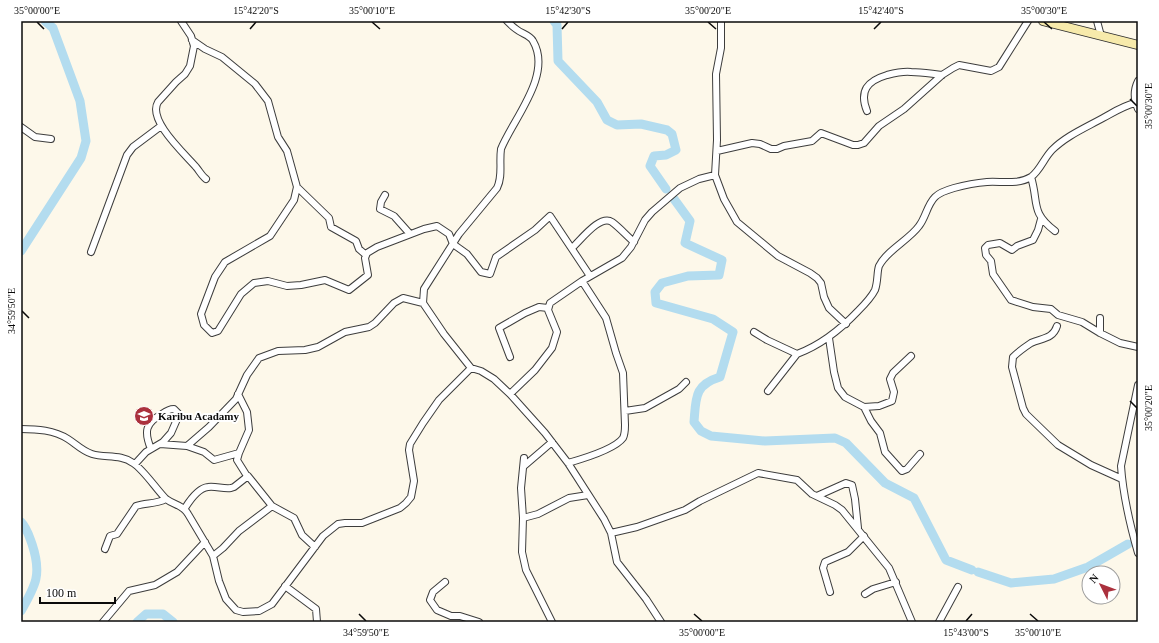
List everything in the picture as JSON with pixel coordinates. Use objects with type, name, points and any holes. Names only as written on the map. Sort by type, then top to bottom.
[{"type":"main road","points":[[1043,21],[1138,45]]},
{"type":"street","points":[[181,21],[192,40],[194,46],[193,56],[188,70],[169,89],[156,106],[156,110],[162,126],[206,179]]},
{"type":"street","points":[[507,21],[517,30],[531,38],[534,42],[538,56],[539,68],[535,84],[501,149],[500,181],[497,188],[459,234],[424,289],[423,303],[444,334],[471,368],[481,371],[494,379],[510,394],[568,462],[604,519],[611,533],[617,562],[646,599],[661,622]]},
{"type":"street","points":[[721,21],[721,48],[716,74],[717,151],[715,175],[724,199],[737,222],[778,256],[817,278],[821,283],[824,297],[829,308],[846,324]]},
{"type":"street","points":[[717,151],[752,143],[760,144],[771,149],[777,149],[784,146],[812,141],[821,133],[853,145],[864,144],[879,126],[904,109],[942,75],[959,65],[991,71],[996,70],[1000,67],[1028,21]]},
{"type":"street","points":[[1097,21],[1101,36]]},
{"type":"street","points":[[192,40],[205,49],[222,57],[255,84],[268,101],[278,137],[287,150],[297,187],[294,200],[270,236],[225,262],[215,277],[201,314],[204,325],[212,333],[218,331],[240,294],[254,283],[268,282],[294,286],[325,280],[349,290],[368,275],[365,258],[366,255],[377,247],[424,228],[437,226],[449,234],[453,244],[467,254],[481,272],[490,274],[496,257],[535,230],[550,216],[590,276]]},
{"type":"street","points":[[867,111],[863,96],[870,82],[876,78],[894,73],[910,71],[942,75]]},
{"type":"street","points":[[1138,81],[1134,94],[1135,103],[1138,110]]},
{"type":"street","points":[[768,391],[797,354],[809,350],[829,338],[864,306],[874,291],[878,279],[878,267],[891,252],[919,226],[926,215],[930,203],[936,196],[968,184],[1016,182],[1031,177],[1052,150],[1073,134],[1125,105],[1135,103]]},
{"type":"street","points":[[91,252],[127,155],[133,147],[162,126]]},
{"type":"street","points":[[21,128],[35,137],[51,140]]},
{"type":"street","points":[[510,394],[535,370],[552,348],[557,332],[548,308],[550,303],[590,276],[622,258],[634,242],[645,220],[680,188],[699,179],[715,175]]},
{"type":"street","points":[[1031,177],[1037,210],[1041,219],[1055,231]]},
{"type":"street","points":[[297,187],[329,218],[332,227],[356,240],[359,249],[366,255]]},
{"type":"street","points":[[385,195],[381,202],[380,209],[394,216],[410,234]]},
{"type":"street","points":[[1041,219],[1034,239],[1022,245],[1011,250],[1000,243],[986,246],[986,255],[991,261],[993,274],[1011,300],[1033,307],[1051,310],[1058,315],[1082,322],[1120,343],[1138,347]]},
{"type":"street","points":[[572,248],[598,223],[605,220],[612,222],[634,242]]},
{"type":"street","points":[[568,462],[585,458],[609,448],[622,439],[625,426],[624,373],[616,353],[606,318],[582,281]]},
{"type":"street","points":[[187,446],[236,399],[247,375],[259,358],[278,351],[305,350],[318,347],[345,332],[369,327],[375,323],[394,303],[403,298],[423,303]]},
{"type":"street","points":[[510,357],[499,328],[539,306],[548,308]]},
{"type":"street","points":[[1100,318],[1100,333]]},
{"type":"street","points":[[1057,326],[1055,331],[1048,338],[1030,344],[1013,357],[1012,367],[1023,408],[1026,414],[1058,445],[1091,465],[1122,479]]},
{"type":"street","points":[[754,332],[767,340],[797,354]]},
{"type":"street","points":[[829,338],[838,388],[845,397],[864,407],[879,406],[892,401],[894,392],[890,379],[893,373],[911,356]]},
{"type":"street","points":[[21,429],[52,432],[68,439],[91,454],[120,458],[135,464],[166,499],[171,503],[185,508],[212,556],[222,591],[231,605],[236,610],[243,612],[259,611],[272,604],[323,536],[338,524],[362,523],[400,508],[406,503],[411,497],[414,481],[409,450],[410,444],[439,400],[471,368]]},
{"type":"street","points":[[625,411],[644,408],[679,389],[686,382]]},
{"type":"street","points":[[1138,385],[1121,466],[1131,526],[1138,553]]},
{"type":"street","points":[[238,394],[247,412],[249,430],[237,460],[247,476],[249,476],[272,506],[294,518],[302,535],[315,547]]},
{"type":"street","points":[[864,407],[871,421],[880,433],[885,452],[902,471],[907,469],[920,454]]},
{"type":"street","points":[[135,464],[146,452],[160,444],[167,439],[178,417],[178,413],[174,409],[170,409],[149,422],[147,433],[151,449]]},
{"type":"street","points":[[524,466],[552,442]]},
{"type":"street","points":[[160,444],[187,446],[204,452],[214,460],[239,452]]},
{"type":"street","points":[[524,458],[521,499],[523,518],[522,552],[526,570],[552,622]]},
{"type":"street","points":[[611,533],[638,527],[685,510],[700,501],[758,473],[798,480],[812,494],[836,505],[858,528],[890,568],[912,622]]},
{"type":"street","points":[[185,508],[191,499],[202,488],[231,488],[247,476]]},
{"type":"street","points":[[817,496],[846,483],[852,485],[858,528]]},
{"type":"street","points":[[523,518],[538,514],[569,498],[588,495]]},
{"type":"street","points":[[105,549],[110,536],[118,534],[136,506],[141,504],[158,503],[166,499]]},
{"type":"street","points":[[212,556],[223,548],[239,531],[272,506]]},
{"type":"street","points":[[830,592],[824,568],[826,562],[848,552],[864,536]]},
{"type":"street","points":[[103,622],[129,591],[155,585],[177,572],[205,542]]},
{"type":"street","points":[[445,582],[433,592],[430,600],[437,610],[451,616],[460,616],[479,622]]},
{"type":"street","points":[[865,594],[873,589],[896,582]]},
{"type":"street","points":[[285,586],[316,609],[317,622]]},
{"type":"street","points":[[939,622],[958,587]]},
{"type":"waterway","points":[[21,251],[81,158],[86,141],[80,101],[53,28],[45,21]]},
{"type":"waterway","points":[[554,21],[557,25],[558,61],[597,102],[607,120],[617,125],[641,124],[667,130],[672,134],[676,150],[666,155],[654,156],[650,166],[666,189]]},
{"type":"waterway","points":[[674,199],[690,221],[685,243],[722,260],[719,275],[688,276],[662,283],[655,292],[656,303],[713,319],[733,332],[720,377],[705,384],[701,388],[696,399],[694,422],[701,431],[711,436],[765,441],[835,438],[846,443],[885,483],[914,498],[946,560],[972,570]]},
{"type":"waterway","points":[[21,522],[26,529],[32,544],[37,563],[34,586],[21,611]]},
{"type":"waterway","points":[[978,572],[1011,583],[1054,579],[1088,567],[1128,544]]},
{"type":"waterway","points":[[137,622],[146,614],[163,614],[173,622]]},
{"type":"place","name":"Karibu Acadamy","points":[[144,416]]}]
